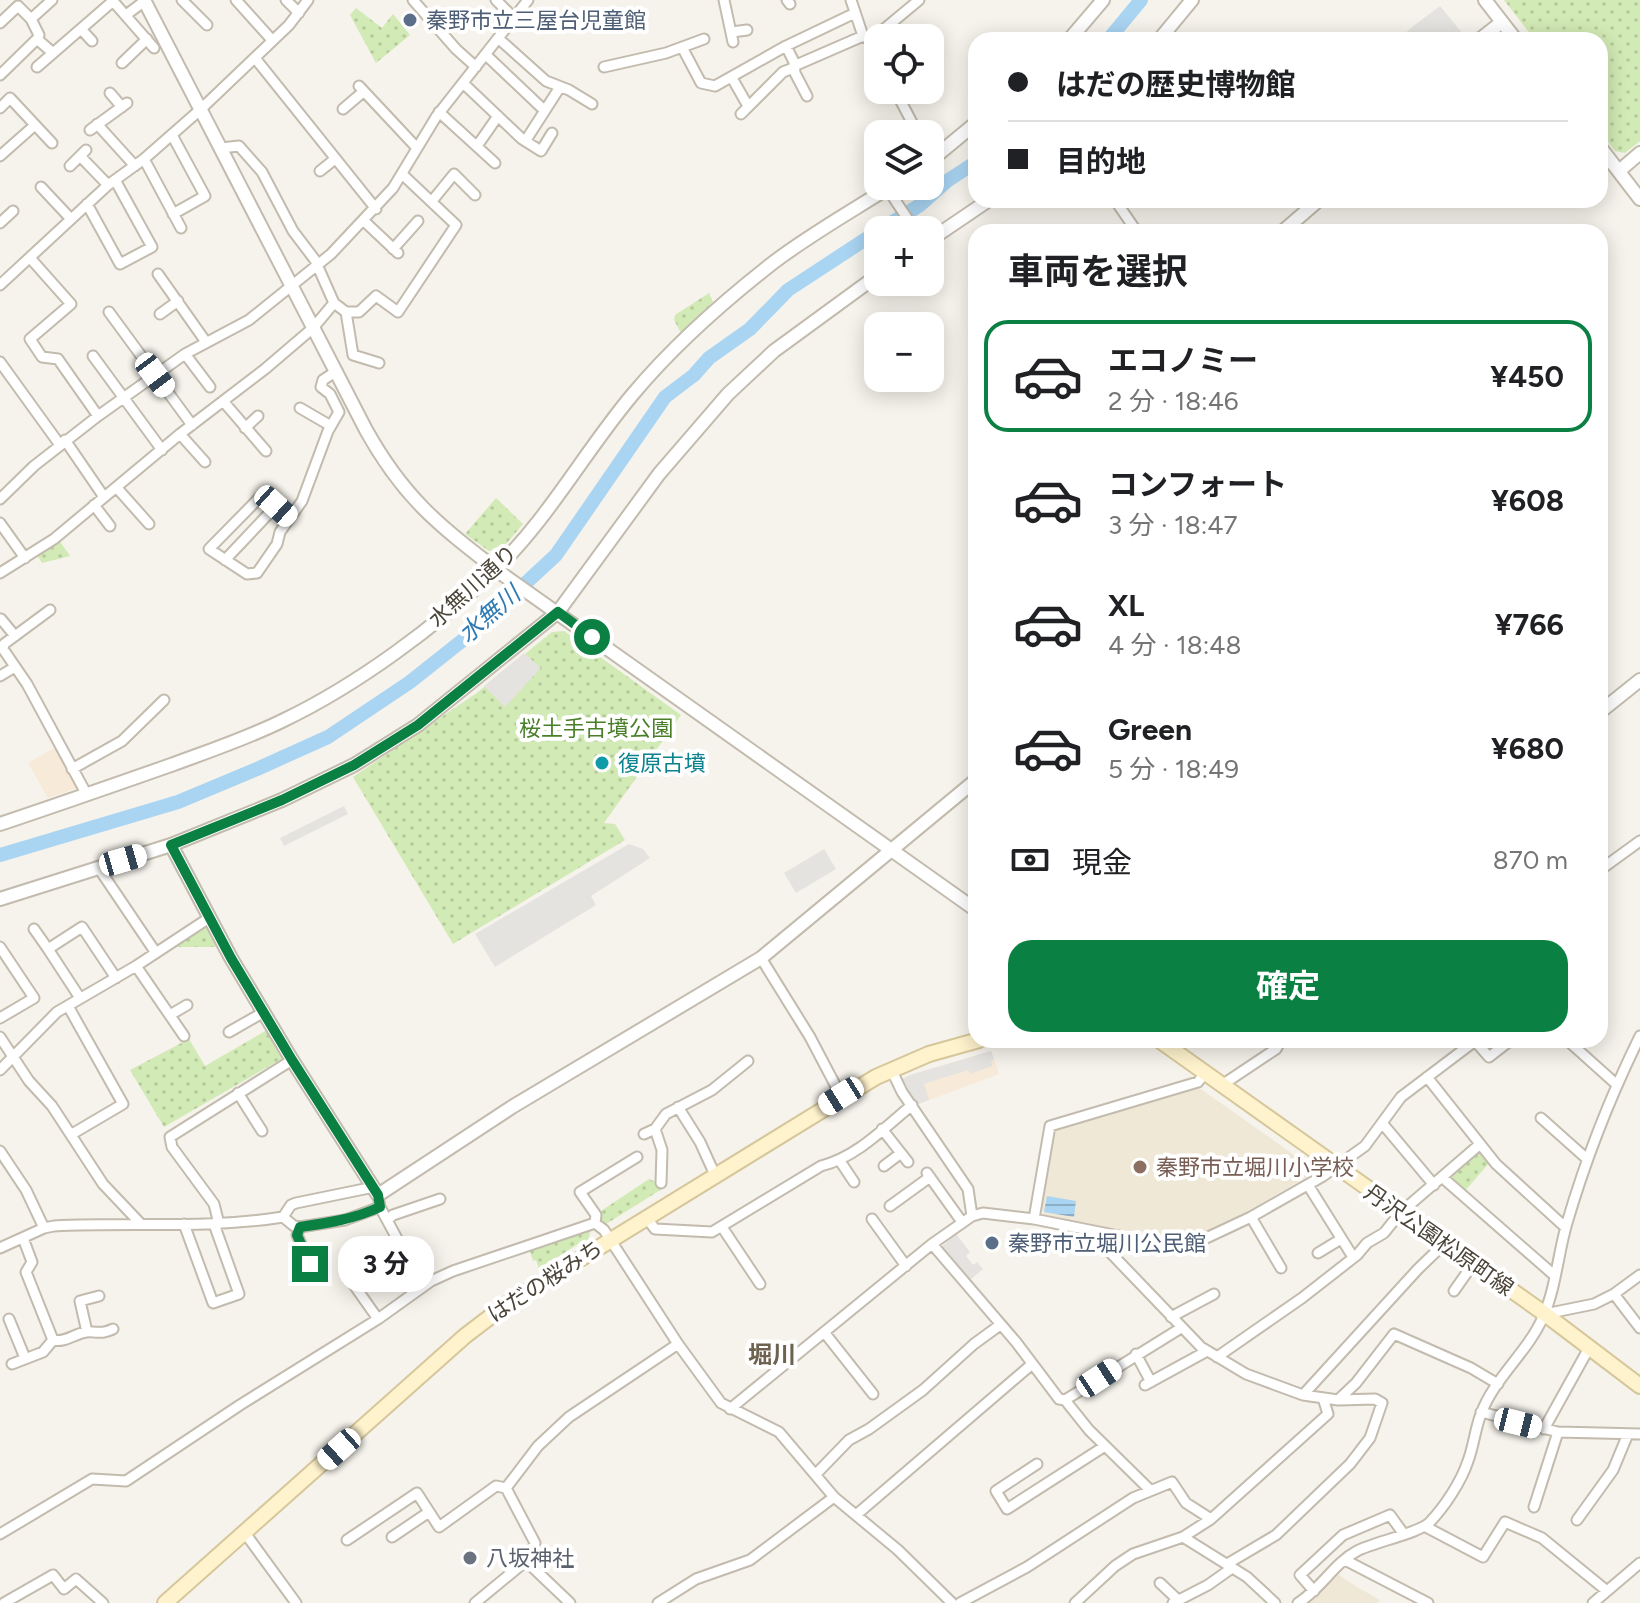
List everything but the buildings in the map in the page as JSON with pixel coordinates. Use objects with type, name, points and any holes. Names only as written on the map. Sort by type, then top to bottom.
[{"type":"main road","name":"はだの桜みち","points":[[165,1603],[465,1336],[534,1286],[841,1096],[891,1069],[968,1043]]},
{"type":"main road","name":"丹沢公園松原町線","points":[[1170,1048],[1545,1314],[1640,1386]]},
{"type":"street","points":[[37,67],[112,0],[154,48]]},
{"type":"street","points":[[126,15],[145,0],[335,372],[384,462],[405,491],[436,523],[499,571],[968,904]]},
{"type":"street","points":[[182,0],[207,25]]},
{"type":"street","points":[[236,0],[272,40]]},
{"type":"street","points":[[286,0],[299,13]]},
{"type":"street","points":[[2,279],[31,259],[111,182],[144,159],[201,109],[255,58],[308,0]]},
{"type":"street","points":[[496,0],[514,18]]},
{"type":"street","points":[[724,0],[732,37],[747,30]]},
{"type":"street","points":[[851,0],[864,32]]},
{"type":"street","points":[[886,24],[919,0]]},
{"type":"street","points":[[1076,32],[1103,0]]},
{"type":"street","points":[[1166,32],[1192,0]]},
{"type":"street","points":[[1485,0],[1510,32]]},
{"type":"street","points":[[416,1],[456,49],[476,67]]},
{"type":"street","points":[[0,499],[34,466],[98,416],[185,354],[249,320],[317,267],[376,209],[402,174],[439,112],[526,1]]},
{"type":"street","points":[[31,19],[48,3]]},
{"type":"street","points":[[0,23],[18,6],[37,30],[37,39],[0,75]]},
{"type":"street","points":[[682,47],[701,83],[715,86],[786,46],[855,13]]},
{"type":"street","points":[[1489,32],[1502,22]]},
{"type":"street","points":[[81,29],[92,41]]},
{"type":"street","points":[[37,39],[53,53]]},
{"type":"street","points":[[122,63],[147,39]]},
{"type":"street","points":[[499,39],[546,81],[592,104]]},
{"type":"street","points":[[604,67],[704,39]]},
{"type":"street","points":[[732,78],[745,110],[783,72],[864,39]]},
{"type":"street","points":[[786,46],[807,96]]},
{"type":"street","points":[[486,55],[544,110]]},
{"type":"street","points":[[255,58],[376,209]]},
{"type":"street","points":[[463,83],[539,154],[552,133]]},
{"type":"street","points":[[526,140],[560,87]]},
{"type":"street","points":[[343,109],[361,89],[383,118],[417,148]]},
{"type":"street","points":[[110,93],[124,105],[94,127],[135,166]]},
{"type":"street","points":[[0,108],[10,98],[52,143]]},
{"type":"street","points":[[439,112],[495,163]]},
{"type":"street","points":[[477,146],[498,116]]},
{"type":"street","points":[[0,156],[35,125]]},
{"type":"street","points":[[944,148],[968,129]]},
{"type":"street","points":[[172,135],[205,196],[173,214]]},
{"type":"street","points":[[221,148],[239,146],[256,165],[317,267],[334,303],[346,312],[359,312],[376,296],[398,312],[456,225],[402,174]]},
{"type":"street","points":[[70,166],[83,153],[111,182],[152,247],[120,264],[87,204]]},
{"type":"street","points":[[1619,171],[1640,153]]},
{"type":"street","points":[[1608,157],[1640,199]]},
{"type":"street","points":[[144,159],[181,228]]},
{"type":"street","points":[[320,171],[335,159]]},
{"type":"street","points":[[432,201],[454,174],[475,195]]},
{"type":"street","points":[[41,187],[71,219]]},
{"type":"street","name":"水無川通り","points":[[0,824],[238,740],[284,720],[333,693],[440,619],[499,571],[553,502],[601,433],[677,348],[730,298],[776,261],[874,200]]},
{"type":"street","points":[[944,231],[977,208]]},
{"type":"street","points":[[1291,224],[1310,208]]},
{"type":"street","points":[[0,223],[13,211]]},
{"type":"street","points":[[364,221],[396,251],[416,227]]},
{"type":"street","points":[[31,259],[71,304],[26,342],[42,357],[58,359],[98,416]]},
{"type":"street","points":[[158,274],[206,342]]},
{"type":"street","points":[[0,899],[171,845],[282,800],[354,765],[418,725],[558,612],[659,474],[728,394],[774,351],[864,285]]},
{"type":"street","points":[[160,314],[178,301]]},
{"type":"street","points":[[0,573],[54,539],[313,328],[334,303]]},
{"type":"street","points":[[109,312],[192,425]]},
{"type":"street","points":[[346,312],[353,355],[379,363]]},
{"type":"street","points":[[185,354],[210,387]]},
{"type":"street","points":[[93,356],[162,450]]},
{"type":"street","points":[[0,362],[104,497]]},
{"type":"street","points":[[290,518],[264,493],[209,549],[247,574],[257,573],[302,501],[339,412],[330,394],[322,390],[321,383],[335,372]]},
{"type":"street","points":[[223,401],[266,451]]},
{"type":"street","points":[[300,408],[331,426]]},
{"type":"street","points":[[245,428],[258,416]]},
{"type":"street","points":[[180,434],[205,462]]},
{"type":"street","points":[[117,488],[149,524]]},
{"type":"street","points":[[94,505],[110,526]]},
{"type":"street","points":[[225,560],[276,506]]},
{"type":"street","points":[[0,523],[25,558]]},
{"type":"street","points":[[50,610],[38,613],[4,644],[3,649],[27,684],[87,795]]},
{"type":"street","points":[[1,619],[15,636]]},
{"type":"street","points":[[0,676],[15,667]]},
{"type":"street","points":[[1608,706],[1640,680]]},
{"type":"street","points":[[72,769],[122,741],[164,700]]},
{"type":"street","points":[[0,1248],[44,1228],[140,1223],[216,1224],[283,1217],[300,1227],[345,1220],[512,1107],[761,958],[968,786]]},
{"type":"street","points":[[1608,864],[1640,841]]},
{"type":"street","points":[[171,845],[209,918],[292,1060],[377,1196],[423,1287]]},
{"type":"street","points":[[98,867],[156,953]]},
{"type":"street","points":[[0,1070],[57,1012],[136,966],[209,918]]},
{"type":"street","points":[[48,949],[82,927],[116,978]]},
{"type":"street","points":[[34,929],[80,998]]},
{"type":"street","points":[[0,1018],[34,998],[1,952]]},
{"type":"street","points":[[761,958],[810,1037],[841,1096]]},
{"type":"street","points":[[136,966],[170,1015],[173,1027],[184,1036]]},
{"type":"street","points":[[170,1015],[187,1005]]},
{"type":"street","points":[[68,1006],[123,1104],[72,1134]]},
{"type":"street","points":[[229,1032],[264,1012]]},
{"type":"street","points":[[1298,1603],[1349,1557],[1403,1533],[1426,1527],[1460,1479],[1468,1462],[1481,1412],[1545,1314],[1565,1227],[1587,1159],[1616,1084],[1640,1036]]},
{"type":"street","points":[[0,1037],[72,1134],[103,1184],[140,1223]]},
{"type":"street","points":[[1222,1085],[1277,1048]]},
{"type":"street","points":[[730,1409],[932,1244],[972,1216],[983,1213],[1034,1219],[1181,1246],[1202,1240],[1308,1185],[1365,1146],[1394,1104],[1466,1048]]},
{"type":"street","points":[[1481,1048],[1489,1057],[1501,1048]]},
{"type":"street","points":[[1576,1048],[1616,1084]]},
{"type":"street","points":[[184,1224],[213,1303],[239,1294],[216,1224],[214,1204],[170,1142],[173,1134],[292,1060]]},
{"type":"street","points":[[643,1134],[655,1129],[666,1114],[712,1090],[748,1061]]},
{"type":"street","points":[[891,1069],[968,1189],[972,1216]]},
{"type":"street","points":[[1034,1219],[1050,1126],[1198,1082],[1205,1073]]},
{"type":"street","points":[[1427,1077],[1479,1145],[1565,1227]]},
{"type":"street","points":[[238,1093],[262,1131]]},
{"type":"street","points":[[646,1217],[655,1229],[712,1232],[821,1166],[840,1161],[912,1105]]},
{"type":"street","points":[[678,1107],[700,1142],[715,1175]]},
{"type":"street","points":[[1541,1118],[1587,1159]]},
{"type":"street","points":[[1382,1123],[1434,1185]]},
{"type":"street","points":[[655,1129],[662,1150],[661,1183]]},
{"type":"street","points":[[882,1129],[908,1162]]},
{"type":"street","points":[[1217,1357],[1302,1298],[1367,1243],[1384,1233],[1400,1213],[1479,1145]]},
{"type":"street","points":[[0,1151],[26,1190],[44,1228]]},
{"type":"street","points":[[884,1166],[901,1153]]},
{"type":"street","points":[[595,1223],[596,1215],[580,1192],[637,1157]]},
{"type":"street","points":[[840,1161],[854,1182]]},
{"type":"street","points":[[890,1206],[902,1202],[928,1175],[962,1222]]},
{"type":"street","points":[[1443,1178],[1554,1275]]},
{"type":"street","points":[[1308,1185],[1353,1257]]},
{"type":"street","points":[[283,1217],[296,1203],[377,1196]]},
{"type":"street","points":[[387,1220],[393,1215],[440,1199]]},
{"type":"street","points":[[1251,1217],[1281,1268]]},
{"type":"street","points":[[872,1219],[906,1266]]},
{"type":"street","points":[[595,1223],[604,1230],[678,1344],[721,1403],[779,1432],[834,1497],[898,1550],[952,1603]]},
{"type":"street","points":[[0,1534],[92,1479],[126,1481],[423,1287],[453,1271],[595,1223]]},
{"type":"street","points":[[300,1227],[297,1235],[310,1264]]},
{"type":"street","points":[[722,1227],[760,1284]]},
{"type":"street","points":[[1099,1233],[1104,1246],[1181,1328],[1207,1351],[1262,1381],[1303,1395],[1338,1400],[1375,1399],[1382,1403],[1370,1438],[1358,1456],[1276,1535],[1229,1566],[1201,1590],[1175,1601],[1160,1583]]},
{"type":"street","points":[[23,1238],[32,1262],[26,1272],[53,1340]]},
{"type":"street","points":[[1318,1253],[1341,1239]]},
{"type":"street","points":[[932,1244],[1016,1342],[1059,1399],[1065,1400],[1181,1328]]},
{"type":"street","points":[[1303,1395],[1444,1244]]},
{"type":"street","points":[[1454,1291],[1473,1264]]},
{"type":"street","points":[[1545,1314],[1583,1307],[1614,1294],[1640,1275]]},
{"type":"street","points":[[354,1285],[378,1319]]},
{"type":"street","points":[[1171,1317],[1214,1294]]},
{"type":"street","points":[[1614,1294],[1640,1328]]},
{"type":"street","points":[[87,1332],[80,1301],[99,1296]]},
{"type":"street","points":[[9,1319],[25,1358]]},
{"type":"street","points":[[816,1474],[849,1440],[923,1390],[1000,1325]]},
{"type":"street","points":[[53,1340],[60,1342],[87,1332],[101,1334],[113,1329]]},
{"type":"street","points":[[824,1332],[873,1394]]},
{"type":"street","points":[[1338,1400],[1356,1383],[1394,1334],[1459,1362],[1498,1384]]},
{"type":"street","points":[[12,1364],[43,1352],[53,1340]]},
{"type":"street","points":[[506,1488],[538,1446],[560,1425],[587,1403],[678,1344]]},
{"type":"street","points":[[1544,1429],[1589,1348]]},
{"type":"street","points":[[1136,1354],[1148,1384],[1207,1351]]},
{"type":"street","points":[[856,1515],[1031,1365]]},
{"type":"street","points":[[1075,1603],[1133,1554],[1183,1537],[1211,1519],[1328,1414],[1323,1398]]},
{"type":"street","points":[[1065,1400],[1083,1424],[1150,1490]]},
{"type":"street","points":[[1481,1412],[1558,1432],[1640,1434]]},
{"type":"street","points":[[1534,1507],[1558,1432]]},
{"type":"street","points":[[1577,1514],[1613,1470],[1628,1434]]},
{"type":"street","points":[[1037,1464],[996,1491],[1007,1509],[1105,1446]]},
{"type":"street","points":[[960,1603],[1027,1567],[1118,1506],[1172,1482],[1186,1503],[1211,1519]]},
{"type":"street","points":[[347,1540],[417,1493],[439,1527],[496,1486],[506,1488]]},
{"type":"street","points":[[475,1603],[526,1561],[535,1543],[506,1488]]},
{"type":"street","points":[[663,1602],[696,1579],[750,1560],[834,1497]]},
{"type":"street","points":[[392,1537],[429,1512]]},
{"type":"street","points":[[1314,1591],[1300,1575],[1343,1535],[1390,1515],[1403,1533]]},
{"type":"street","points":[[1426,1527],[1483,1557],[1505,1522],[1542,1538],[1578,1564],[1607,1591]]},
{"type":"street","points":[[245,1533],[296,1603]]},
{"type":"street","points":[[1343,1535],[1349,1557],[1428,1603]]},
{"type":"street","points":[[1183,1537],[1247,1577],[1275,1603]]},
{"type":"street","points":[[526,1561],[570,1603]]},
{"type":"street","points":[[1593,1603],[1640,1563]]},
{"type":"street","points":[[4,1603],[53,1575],[64,1589],[76,1579],[103,1603]]},
{"type":"shaded area","points":[[1440,6],[1461,32],[1406,32]]},
{"type":"shaded area","points":[[524,653],[541,668],[505,707],[484,686]]},
{"type":"shaded area","points":[[54,748],[58,749],[80,787],[48,798],[28,763]]},
{"type":"shaded area","points":[[344,806],[348,814],[284,846],[280,838]]},
{"type":"shaded area","points":[[629,844],[643,849],[650,858],[591,896],[596,905],[495,967],[475,934]]},
{"type":"shaded area","points":[[824,849],[836,869],[796,893],[784,873]]},
{"type":"shaded area","points":[[991,1051],[999,1074],[916,1105],[903,1087],[910,1075]]},
{"type":"shaded area","points":[[991,1051],[994,1059],[992,1066],[924,1084],[929,1100],[916,1105],[900,1080],[910,1075]]},
{"type":"shaded area","name":"秦野市立堀川小学校","points":[[1198,1087],[1317,1171],[1222,1226],[1175,1242],[1044,1215],[1042,1207],[1055,1127]]},
{"type":"shaded area","points":[[956,1234],[970,1252],[966,1256],[973,1265],[977,1262],[983,1269],[969,1281],[941,1247]]},
{"type":"shaded area","points":[[1336,1573],[1380,1600],[1377,1603],[1306,1603]]},
{"type":"green space","points":[[1504,0],[1640,0],[1640,141],[1625,153],[1615,151],[1608,142],[1608,32],[1529,32]]},
{"type":"green space","points":[[356,8],[382,28],[393,14],[410,35],[376,63],[350,15]]},
{"type":"green space","points":[[709,293],[713,302],[681,333],[674,320],[675,315]]},
{"type":"green space","points":[[496,498],[523,524],[501,550],[489,551],[465,534]]},
{"type":"green space","points":[[59,540],[70,556],[42,563],[36,553]]},
{"type":"green space","name":"桜土手古墳公園","points":[[564,631],[681,715],[604,823],[615,824],[625,840],[453,944],[353,777],[478,692],[552,632]]},
{"type":"green space","points":[[207,926],[218,947],[171,947]]},
{"type":"green space","points":[[267,1030],[283,1058],[164,1127],[130,1070],[189,1039],[205,1066]]},
{"type":"green space","points":[[1477,1150],[1490,1162],[1464,1192],[1449,1179],[1449,1175]]},
{"type":"green space","points":[[649,1179],[660,1184],[662,1189],[606,1224],[598,1218],[598,1213]]},
{"type":"green space","points":[[591,1229],[588,1241],[581,1242],[539,1269],[536,1260],[533,1261],[529,1248]]},
{"type":"water","points":[[1047,1196],[1076,1201],[1074,1217],[1044,1212]]},
{"type":"waterway","name":"水無川","points":[[1115,32],[1141,0]]},
{"type":"waterway","name":"水無川","points":[[902,216],[968,167]]},
{"type":"waterway","name":"水無川","points":[[0,855],[178,802],[257,769],[328,737],[410,682],[473,632],[556,555],[665,397],[694,375],[709,358],[750,329],[788,290],[864,240]]},
{"type":"place","name":"秦野市立三屋台児童館","points":[[410,20]]},
{"type":"place","name":"復原古墳","points":[[602,763]]},
{"type":"place","name":"秦野市立堀川小学校","points":[[1140,1167]]},
{"type":"place","name":"秦野市立堀川公民館","points":[[992,1243]]},
{"type":"place","name":"八坂神社","points":[[470,1558]]},
{"type":"district","name":"堀川","points":[[772,1354]]},
{"type":"route","points":[[310,1264],[297,1235],[300,1227],[367,1213],[380,1207],[378,1195],[231,958],[171,845],[282,800],[354,765],[418,725],[558,612],[592,637]]}]
